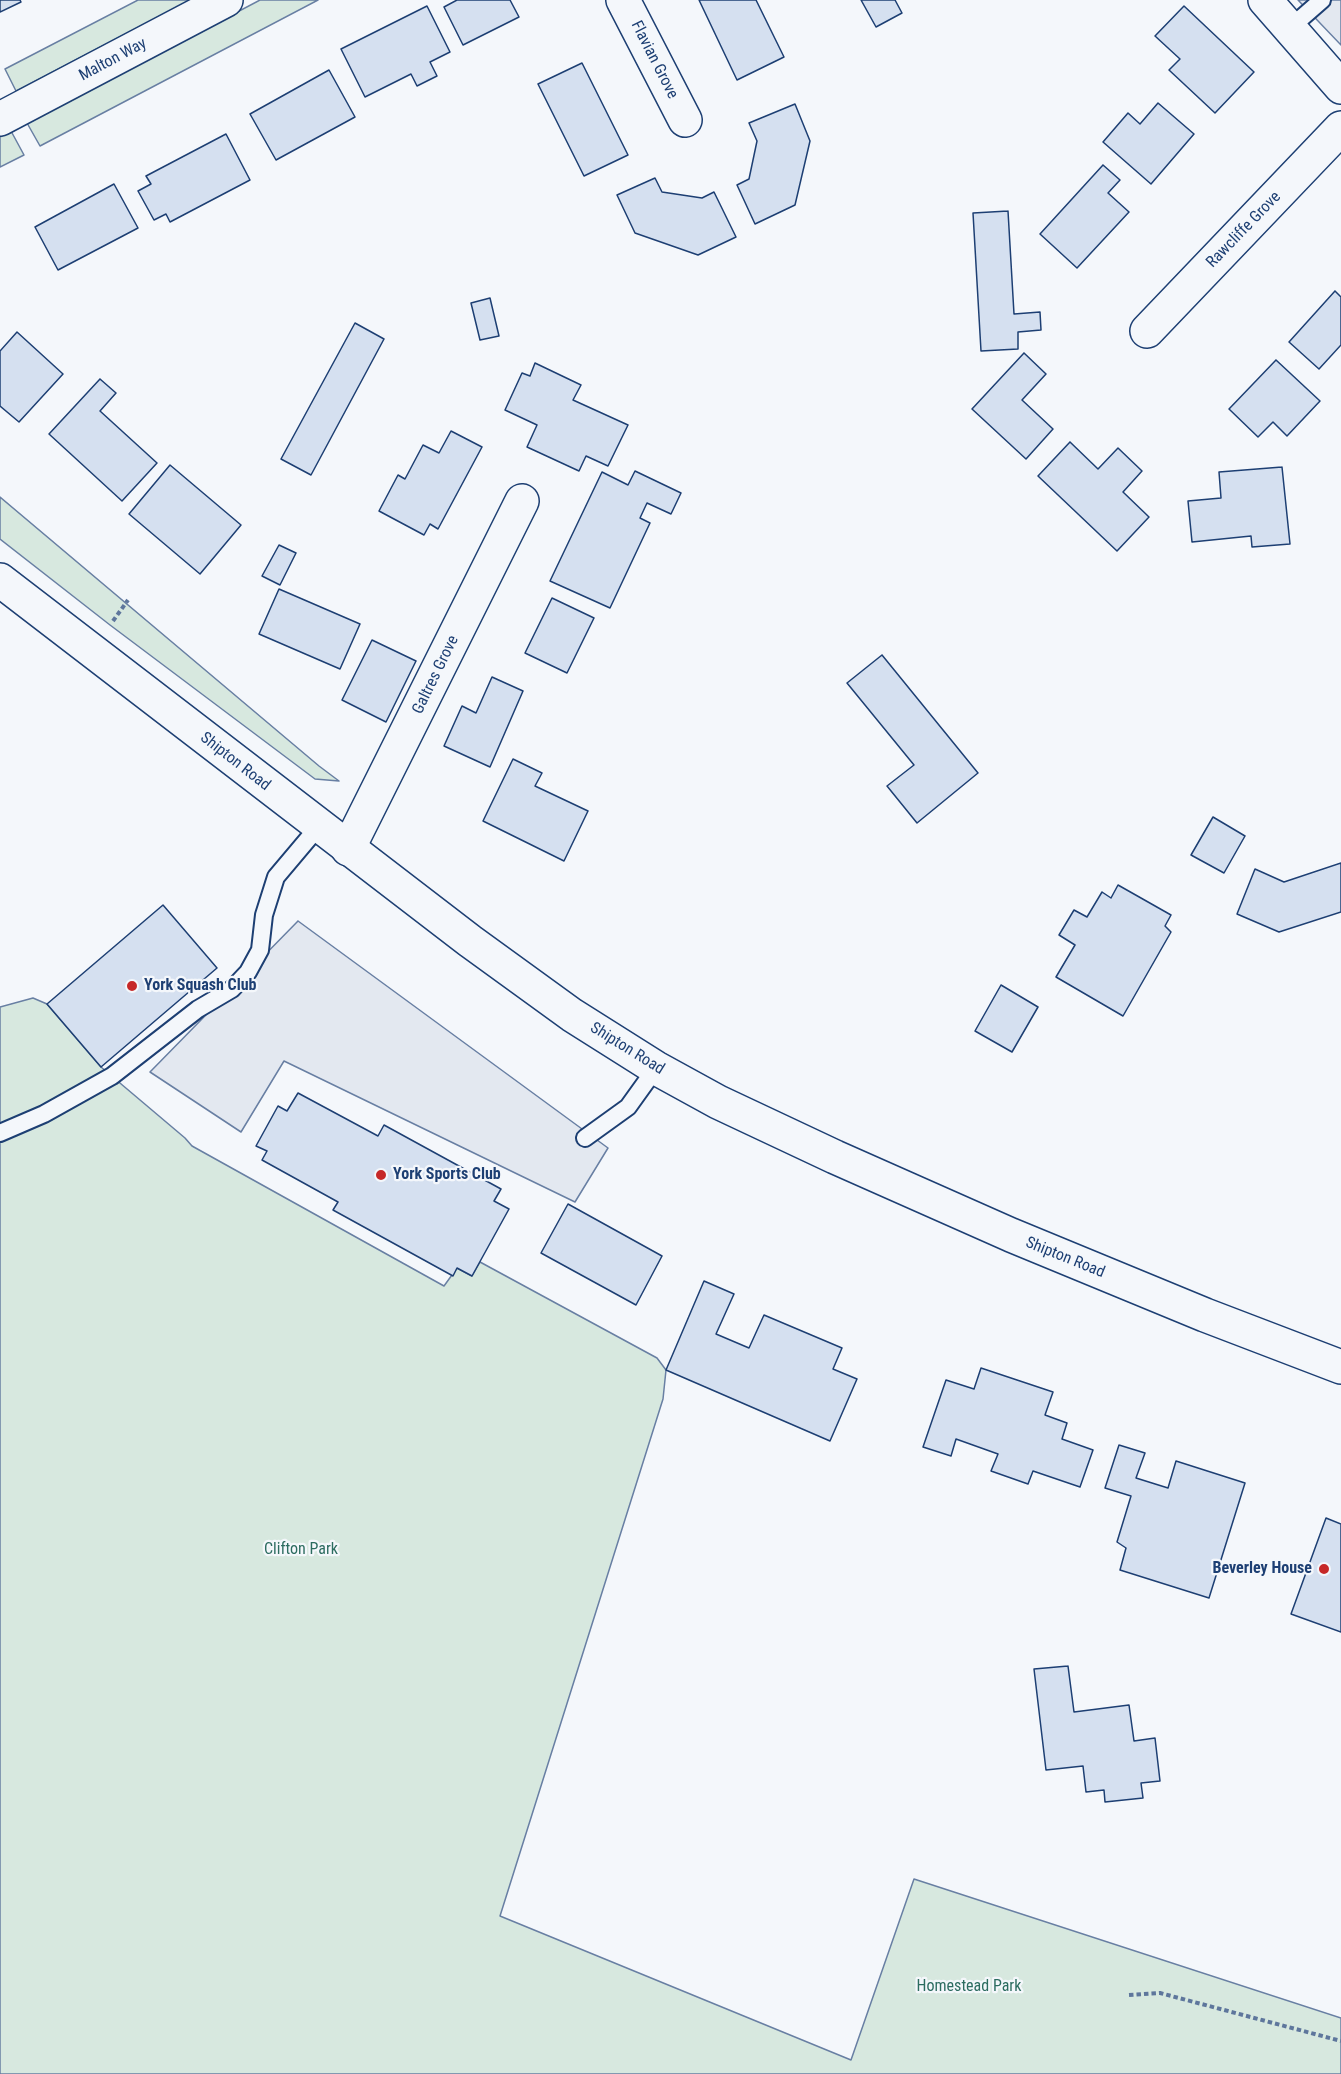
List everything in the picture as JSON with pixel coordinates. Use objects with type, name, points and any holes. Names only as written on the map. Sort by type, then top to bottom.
[{"type":"main road","name":"Malton Way","points":[[0,119],[226,0]]},
{"type":"main road","name":"Flavian Grove","points":[[623,0],[685,120]]},
{"type":"main road","points":[[1265,0],[1341,87]]},
{"type":"main road","name":"Rawcliffe Grove","points":[[1148,332],[1341,129]]},
{"type":"main road","name":"Galtres Grove","points":[[348,849],[522,501]]},
{"type":"main road","name":"Shipton Road","points":[[0,580],[348,849],[562,1008],[656,1068],[718,1102],[1011,1235],[1205,1315],[1341,1367]]},
{"type":"lane","points":[[1290,28],[1322,0]]},
{"type":"lane","points":[[0,1133],[44,1114],[112,1076],[198,1009],[232,989],[248,972],[260,950],[264,915],[276,877],[319,826]]},
{"type":"lane","points":[[585,1138],[628,1107],[656,1068]]},
{"type":"path","points":[[110,625],[128,600]]},
{"type":"path","points":[[1129,1995],[1160,1993],[1341,2041]]},
{"type":"green space","points":[[138,0],[191,0],[16,91],[5,69]]},
{"type":"green space","points":[[260,0],[318,0],[40,146],[27,123]]},
{"type":"green space","points":[[11,131],[24,155],[0,167],[0,137]]},
{"type":"green space","points":[[0,497],[339,781],[315,779],[0,539]]},
{"type":"green space","name":"Clifton Park","points":[[33,998],[47,1004],[101,1067],[192,1146],[444,1286],[457,1268],[472,1276],[480,1262],[657,1358],[666,1370],[663,1399],[500,1916],[851,2060],[914,1879],[1341,2018],[1341,2074],[0,2074],[0,1007]]},
{"type":"shaded area","points":[[1298,0],[1341,0],[1341,45]]},
{"type":"shaded area","points":[[298,921],[608,1148],[575,1202],[284,1061],[241,1132],[150,1072]]},
{"type":"building","points":[[0,0],[20,0],[21,2],[0,12]]},
{"type":"building","points":[[457,0],[510,0],[519,17],[463,45],[444,7]]},
{"type":"building","points":[[699,0],[756,0],[784,57],[737,80]]},
{"type":"building","points":[[861,0],[895,0],[902,13],[876,27]]},
{"type":"building","points":[[427,6],[450,52],[430,62],[437,76],[417,86],[411,74],[365,97],[341,49]]},
{"type":"building","points":[[1184,6],[1254,72],[1215,113],[1169,70],[1180,59],[1155,36]]},
{"type":"building","points":[[582,63],[628,155],[584,176],[538,84]]},
{"type":"building","points":[[329,70],[355,117],[276,160],[250,114]]},
{"type":"building","points":[[1158,103],[1194,134],[1151,184],[1103,142],[1128,113],[1140,124]]},
{"type":"building","points":[[795,104],[810,141],[795,205],[755,224],[737,185],[749,179],[757,141],[749,123]]},
{"type":"building","points":[[226,134],[250,180],[170,222],[166,214],[154,220],[138,191],[151,184],[146,176]]},
{"type":"building","points":[[1103,165],[1120,180],[1108,193],[1129,212],[1077,268],[1040,234]]},
{"type":"building","points":[[655,178],[662,192],[702,198],[714,192],[736,237],[698,255],[635,233],[617,195]]},
{"type":"building","points":[[114,184],[138,228],[58,270],[35,227]]},
{"type":"building","points":[[1008,211],[1014,314],[1040,312],[1041,330],[1018,332],[1018,349],[981,351],[973,213]]},
{"type":"building","points":[[1335,291],[1341,297],[1341,345],[1319,369],[1289,342]]},
{"type":"building","points":[[490,298],[499,336],[480,340],[471,303]]},
{"type":"building","points":[[355,323],[384,339],[311,475],[281,459]]},
{"type":"building","points":[[17,332],[63,374],[19,422],[0,406],[0,351]]},
{"type":"building","points":[[1024,353],[1046,374],[1022,400],[1053,429],[1026,459],[972,409]]},
{"type":"building","points":[[1276,360],[1320,401],[1287,436],[1273,422],[1258,437],[1229,409]]},
{"type":"building","points":[[535,363],[581,385],[573,400],[628,425],[608,466],[586,456],[579,471],[527,447],[537,425],[505,410],[522,373],[530,376]]},
{"type":"building","points":[[100,379],[116,393],[100,411],[157,463],[122,501],[49,434]]},
{"type":"building","points":[[451,431],[482,447],[438,529],[430,524],[424,535],[379,511],[398,475],[405,479],[423,445],[439,453]]},
{"type":"building","points":[[1070,442],[1098,469],[1118,448],[1142,471],[1123,492],[1149,517],[1117,551],[1038,476]]},
{"type":"building","points":[[170,465],[241,525],[200,574],[129,514]]},
{"type":"building","points":[[1282,467],[1290,544],[1252,547],[1251,536],[1192,542],[1188,501],[1221,498],[1219,472]]},
{"type":"building","points":[[635,471],[681,493],[671,514],[647,503],[640,518],[650,523],[610,608],[550,581],[602,472],[628,485]]},
{"type":"building","points":[[279,545],[296,553],[280,585],[262,576]]},
{"type":"building","points":[[279,589],[360,624],[340,669],[259,634]]},
{"type":"building","points":[[552,598],[594,618],[567,673],[525,653]]},
{"type":"building","points":[[372,640],[416,661],[386,722],[342,700]]},
{"type":"building","points":[[882,655],[978,773],[917,823],[887,786],[914,765],[847,683]]},
{"type":"building","points":[[492,677],[523,691],[490,767],[444,746],[462,706],[476,713]]},
{"type":"building","points":[[513,759],[542,773],[535,786],[588,811],[564,861],[483,821]]},
{"type":"building","points":[[1213,817],[1245,836],[1224,873],[1191,855]]},
{"type":"building","points":[[1341,863],[1341,912],[1279,932],[1237,914],[1255,869],[1284,882]]},
{"type":"building","points":[[1118,885],[1171,915],[1165,926],[1171,932],[1123,1016],[1056,977],[1075,945],[1059,935],[1074,910],[1087,917],[1102,892],[1111,898]]},
{"type":"building","name":"York Squash Club","points":[[163,905],[217,968],[101,1067],[47,1004]]},
{"type":"building","points":[[1001,985],[1038,1007],[1012,1052],[975,1031]]},
{"type":"building","name":"York Sports Club","points":[[298,1093],[378,1136],[384,1125],[501,1189],[494,1201],[509,1209],[472,1276],[457,1268],[453,1276],[333,1210],[338,1202],[262,1160],[267,1151],[256,1146],[278,1106],[287,1111]]},
{"type":"building","points":[[568,1204],[662,1256],[636,1305],[541,1253]]},
{"type":"building","points":[[704,1281],[734,1294],[716,1334],[749,1348],[764,1315],[842,1348],[833,1369],[857,1379],[830,1441],[666,1370]]},
{"type":"building","points":[[981,1368],[1053,1392],[1045,1415],[1067,1423],[1062,1439],[1093,1450],[1080,1487],[1033,1471],[1028,1484],[991,1471],[998,1454],[956,1439],[951,1456],[923,1447],[946,1380],[974,1389]]},
{"type":"building","points":[[1119,1445],[1145,1453],[1136,1478],[1168,1488],[1176,1461],[1245,1483],[1209,1598],[1120,1570],[1126,1548],[1117,1542],[1131,1496],[1105,1488]]},
{"type":"building","name":"Beverley House","points":[[1326,1518],[1341,1524],[1341,1632],[1291,1614]]},
{"type":"building","points":[[1068,1666],[1074,1712],[1129,1705],[1134,1741],[1155,1738],[1160,1781],[1141,1783],[1143,1798],[1105,1802],[1104,1790],[1086,1792],[1083,1766],[1046,1770],[1034,1669]]},
{"type":"place","name":"York Squash Club","points":[[132,986]]},
{"type":"place","name":"York Sports Club","points":[[381,1175]]},
{"type":"place","name":"Beverley House","points":[[1324,1569]]},
{"type":"park label","name":"Homestead Park","points":[[969,1987]]}]
